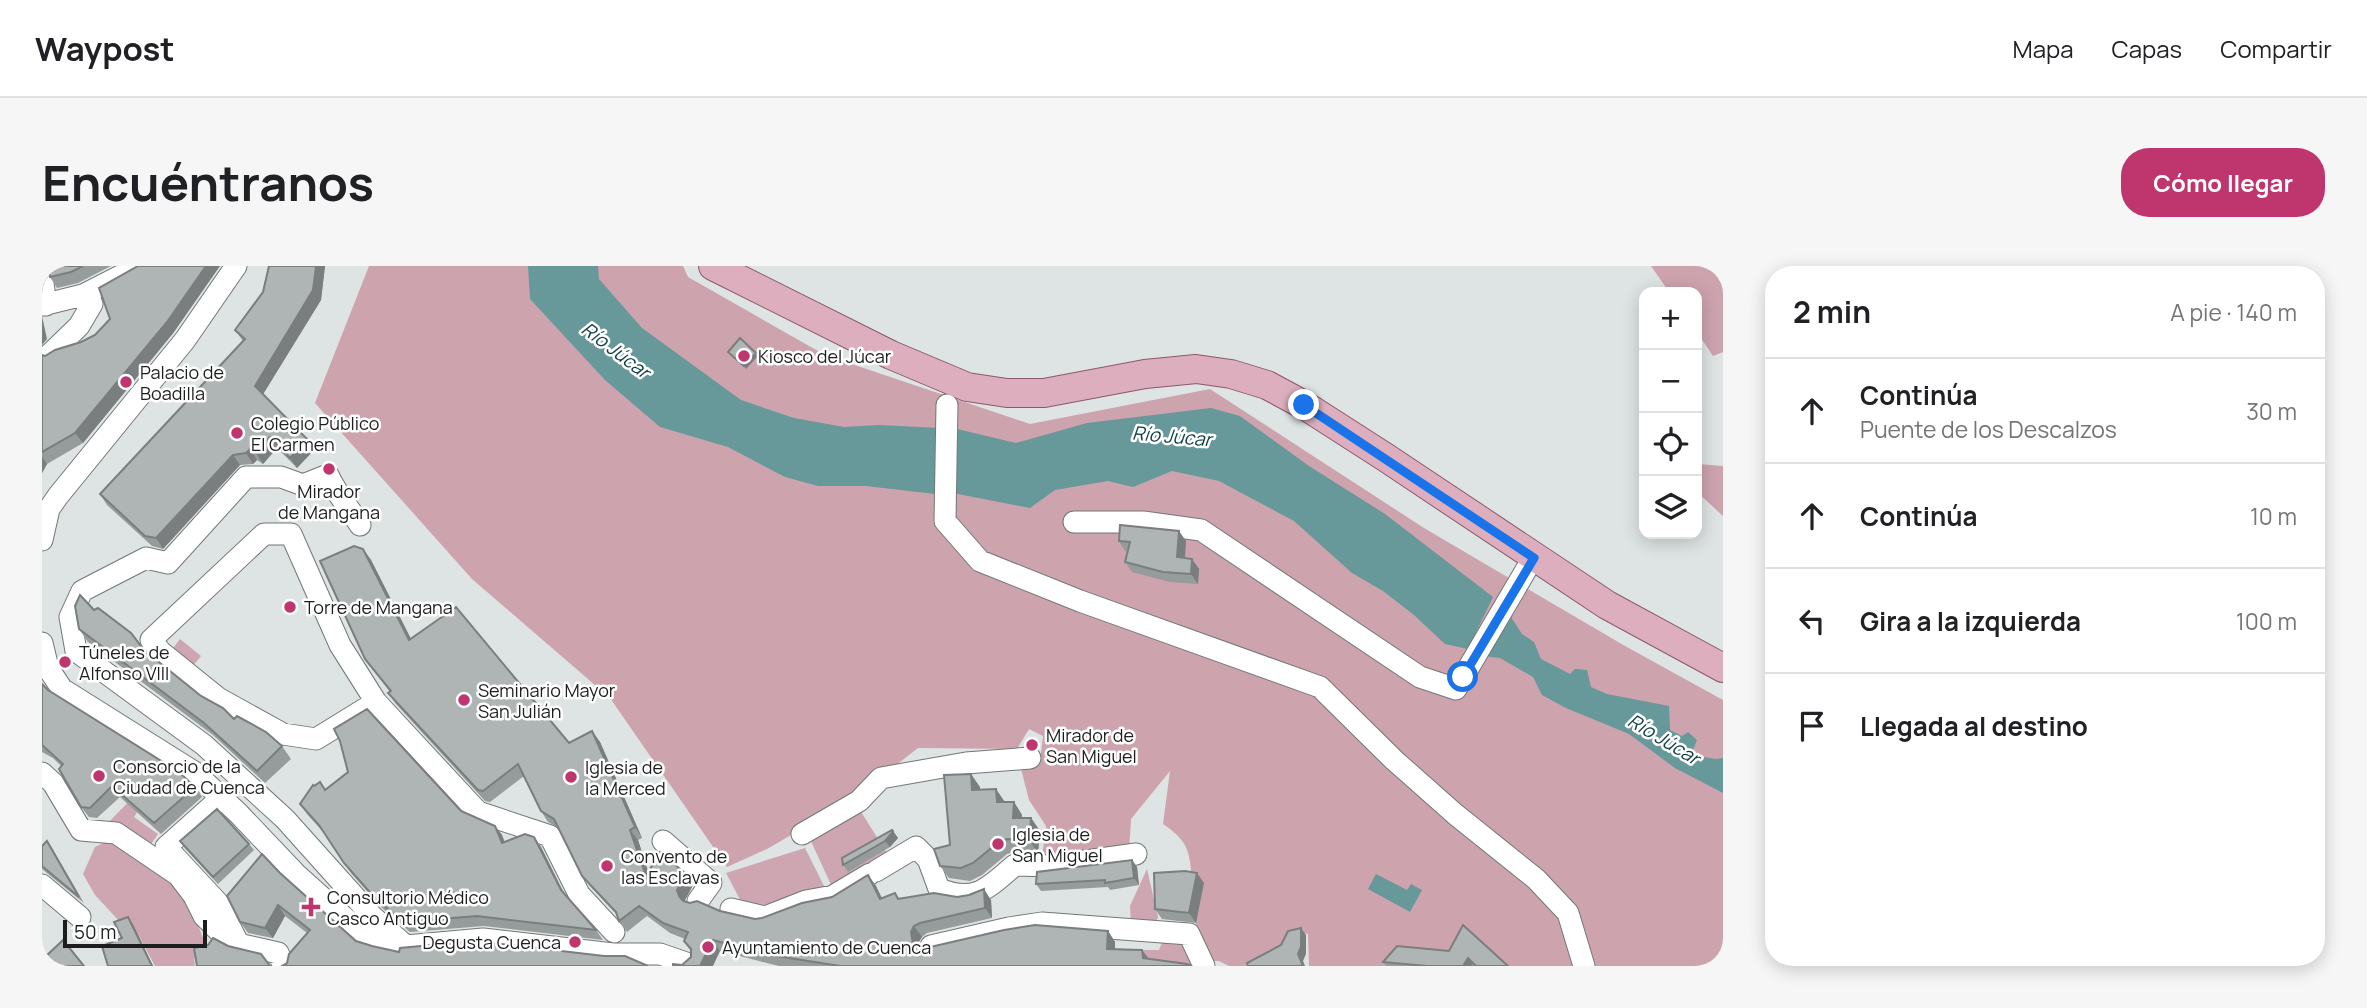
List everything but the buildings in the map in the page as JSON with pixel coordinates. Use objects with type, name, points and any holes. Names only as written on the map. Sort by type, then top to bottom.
[{"type":"main road","points":[[713,266],[891,355],[967,387],[1007,393],[1044,393],[1145,374],[1196,369],[1231,374],[1259,383],[1283,393],[1337,426],[1607,606],[1723,668]]},
{"type":"street","points":[[42,276],[44,305],[83,295],[140,266]]},
{"type":"street","points":[[42,540],[49,509],[58,496],[185,340],[236,266]]},
{"type":"street","points":[[50,354],[79,326],[92,304]]},
{"type":"street","points":[[947,414],[945,513],[980,561],[1080,601],[1320,687],[1394,760],[1455,814],[1536,879],[1568,913],[1584,966]]},
{"type":"street","points":[[360,525],[334,489],[328,475],[303,485],[281,477],[246,477],[168,563],[146,558],[82,591],[70,617],[76,651],[204,745],[285,819],[372,916],[406,946]]},
{"type":"street","points":[[1074,522],[1143,522],[1201,530],[1420,677],[1459,683],[1534,558]]},
{"type":"street","points":[[376,702],[316,739],[283,734],[218,698],[161,652],[151,640],[264,534],[291,534],[340,645],[376,702],[478,812],[550,836],[579,894],[614,932]]},
{"type":"street","points":[[42,643],[48,668],[62,689],[185,765],[222,797],[296,874],[362,933],[386,946],[483,939],[612,954],[660,954],[686,963]]},
{"type":"street","points":[[802,834],[859,801],[881,778],[966,763],[1030,758]]},
{"type":"street","points":[[42,773],[53,783],[81,830],[116,833],[178,875],[194,896],[204,916],[223,935],[239,944],[278,953],[284,966]]},
{"type":"street","points":[[222,797],[166,847],[218,903],[239,944]]},
{"type":"street","points":[[663,841],[711,883],[698,901]]},
{"type":"street","points":[[731,909],[765,917],[806,901],[833,896],[916,847],[928,859],[939,889],[957,896],[982,892],[1015,865],[1050,866],[1136,854]]},
{"type":"street","points":[[42,885],[80,917]]},
{"type":"street","points":[[931,946],[1042,923],[1189,934],[1204,966]]},
{"type":"shaded area","points":[[369,266],[683,266],[688,277],[825,355],[1030,424],[1210,389],[1424,528],[1723,700],[1723,966],[1309,966],[1308,934],[1297,932],[1258,966],[1229,966],[1213,961],[1193,937],[1204,883],[1192,881],[1190,862],[1183,842],[1163,824],[1170,771],[1131,819],[1129,853],[1041,866],[1046,826],[1029,800],[1019,761],[1040,762],[1043,736],[1029,729],[1017,749],[918,748],[855,797],[769,848],[727,867],[610,698],[472,579],[315,403]]},
{"type":"shaded area","points":[[1651,266],[1723,266],[1723,352],[1713,356],[1702,340],[1702,287],[1666,287]]},
{"type":"shaded area","points":[[1702,464],[1723,466],[1723,516],[1702,497]]},
{"type":"shaded area","points":[[180,639],[201,656],[192,667],[171,651]]},
{"type":"shaded area","points":[[141,789],[149,794],[134,817],[158,834],[149,847],[104,827]]},
{"type":"shaded area","points":[[858,807],[890,858],[832,887],[810,839]]},
{"type":"shaded area","points":[[109,840],[163,875],[181,894],[196,920],[206,947],[194,959],[195,966],[155,966],[131,921],[121,923],[95,895],[83,874],[95,847]]},
{"type":"shaded area","points":[[805,848],[826,890],[745,909],[726,873]]},
{"type":"shaded area","points":[[1147,869],[1158,917],[1155,925],[1131,925],[1130,906]]},
{"type":"shaded area","points":[[1164,937],[1181,939],[1198,966],[1153,966],[1127,950],[1159,950]]},
{"type":"water","name":"Río Júcar","points":[[528,266],[598,266],[599,279],[642,328],[741,400],[794,418],[844,427],[879,425],[940,428],[935,494],[866,486],[818,486],[785,477],[728,447],[660,427],[605,380],[530,299]]},
{"type":"water","name":"Río Júcar","points":[[1211,408],[1240,416],[1309,466],[1385,514],[1493,597],[1468,649],[1445,644],[1383,591],[1352,573],[1294,521],[1219,481],[1172,471],[1133,487],[1108,481],[1055,490],[1030,508],[953,493],[953,428],[1016,443],[1087,423]]},
{"type":"water","name":"Río Júcar","points":[[1509,614],[1522,634],[1534,642],[1541,659],[1570,674],[1575,669],[1587,670],[1591,687],[1607,694],[1669,706],[1670,730],[1682,736],[1688,732],[1697,740],[1691,755],[1723,758],[1723,793],[1675,768],[1629,734],[1542,695],[1533,677],[1500,658],[1483,656]]},
{"type":"water","points":[[1376,874],[1407,890],[1411,884],[1422,890],[1410,912],[1368,889]]},
{"type":"place","name":"Kiosco del Júcar","points":[[744,356]]},
{"type":"place","name":"Palacio de Boadilla","points":[[126,382]]},
{"type":"place","name":"Colegio Público El Carmen","points":[[237,433]]},
{"type":"place","name":"Mirador de Mangana","points":[[329,469]]},
{"type":"place","name":"Torre de Mangana","points":[[290,607]]},
{"type":"place","name":"Túneles de Alfonso VIII","points":[[65,662]]},
{"type":"place","name":"Seminario Mayor San Julián","points":[[464,700]]},
{"type":"place","name":"Mirador de San Miguel","points":[[1032,745]]},
{"type":"place","name":"Consorcio de la Ciudad de Cuenca","points":[[99,776]]},
{"type":"place","name":"Iglesia de la Merced","points":[[571,777]]},
{"type":"place","name":"Iglesia de San Miguel","points":[[998,844]]},
{"type":"place","name":"Convento de las Esclavas","points":[[607,866]]},
{"type":"place","name":"Consultorio Médico Casco Antiguo","points":[[311,907]]},
{"type":"place","name":"Degusta Cuenca","points":[[575,942]]},
{"type":"place","name":"Ayuntamiento de Cuenca","points":[[708,947]]},
{"type":"route","points":[[1304,405],[1534,558],[1463,677]]}]
